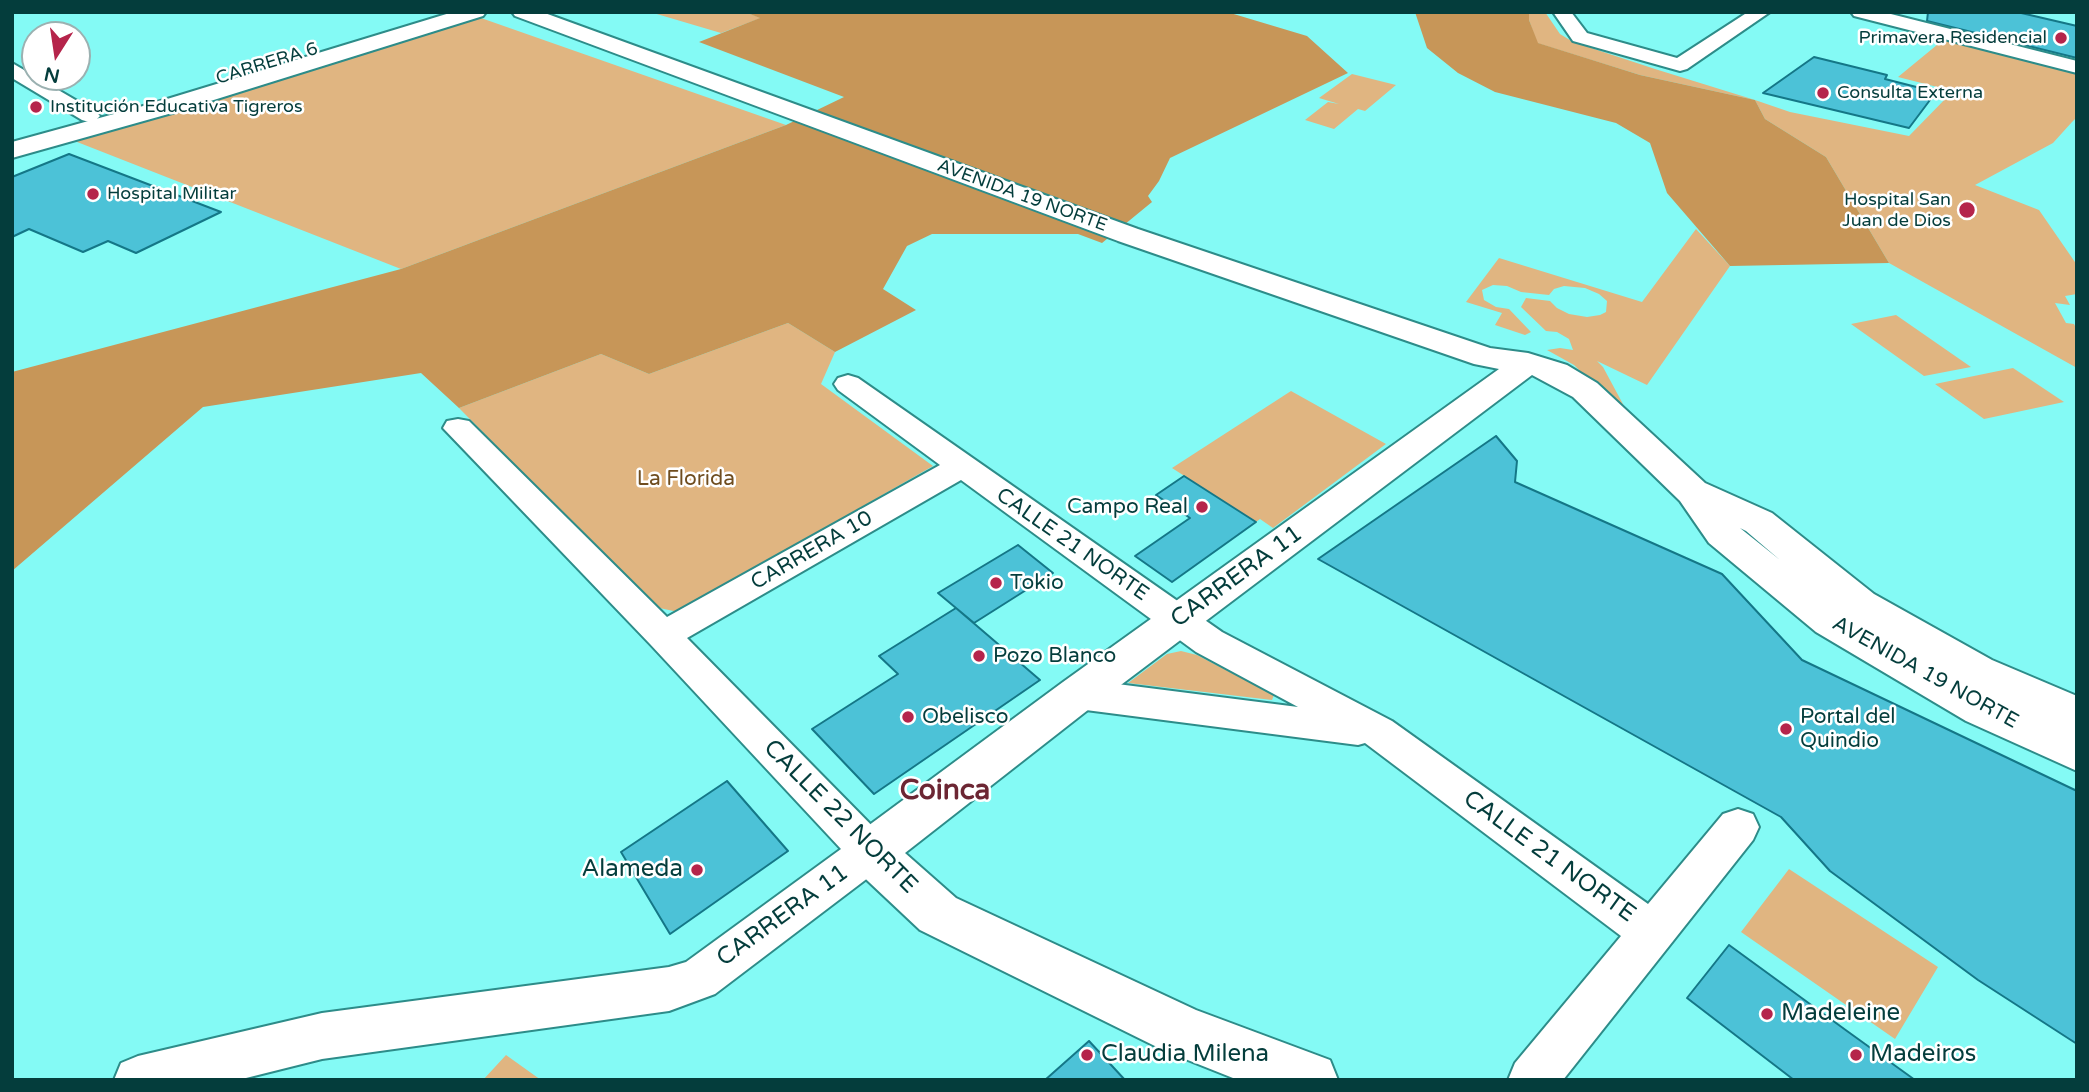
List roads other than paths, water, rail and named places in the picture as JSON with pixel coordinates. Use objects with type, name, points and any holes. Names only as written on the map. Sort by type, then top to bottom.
[{"type":"street","name":"CARRERA 6","points":[[12,136],[89,116],[440,12]]},
{"type":"street","points":[[12,150],[163,108],[476,12]]},
{"type":"street","name":"AVENIDA 19 NORTE","points":[[522,12],[815,111]]},
{"type":"street","name":"AVENIDA 19 NORTE","points":[[564,12],[815,111],[1485,358],[1528,363],[1555,372],[1585,390],[1693,492],[1722,534],[1830,621],[1972,704],[2077,753]]},
{"type":"street","points":[[1562,12],[1580,37],[1680,65],[1761,12]]},
{"type":"street","points":[[1860,12],[2077,67]]},
{"type":"street","points":[[12,69],[89,116]]},
{"type":"street","name":"CARRERA 11","points":[[138,1080],[322,1036],[669,989],[699,979],[1078,694],[1528,363]]},
{"type":"street","name":"CALLE 21 NORTE","points":[[848,384],[1209,642],[1378,732],[1652,933]]},
{"type":"street","name":"CALLE 22 NORTE","points":[[458,428],[663,635],[870,852],[937,914],[1184,1032],[1310,1080]]},
{"type":"street","name":"CARRERA 10","points":[[663,635],[962,466]]},
{"type":"street","name":"AVENIDA 19 NORTE","points":[[1693,492],[1759,522],[1860,604],[1916,637],[1977,672],[2077,715]]},
{"type":"street","name":"CALLE 21 NORTE","points":[[1078,694],[1378,732]]},
{"type":"street","points":[[1532,1080],[1738,828]]},
{"type":"place","name":"Primavera Residencial","points":[[2061,38]]},
{"type":"place","name":"Consulta Externa","points":[[1823,93]]},
{"type":"place","name":"Institución Educativa Tigreros","points":[[36,107]]},
{"type":"place","name":"Hospital Militar","points":[[93,194]]},
{"type":"place","name":"Hospital San Juan de Dios","points":[[1967,210]]},
{"type":"place","name":"Campo Real","points":[[1202,507]]},
{"type":"place","name":"Tokio","points":[[996,583]]},
{"type":"place","name":"Pozo Blanco","points":[[979,656]]},
{"type":"place","name":"Obelisco","points":[[908,717]]},
{"type":"place","name":"Portal del Quindio","points":[[1786,729]]},
{"type":"place","name":"Alameda","points":[[697,870]]},
{"type":"place","name":"Madeleine","points":[[1767,1014]]},
{"type":"place","name":"Claudia Milena","points":[[1087,1055]]},
{"type":"place","name":"Madeiros","points":[[1856,1055]]},
{"type":"district","name":"Coinca","points":[[945,792]]},
{"type":"park label","name":"La Florida","points":[[686,479]]}]
